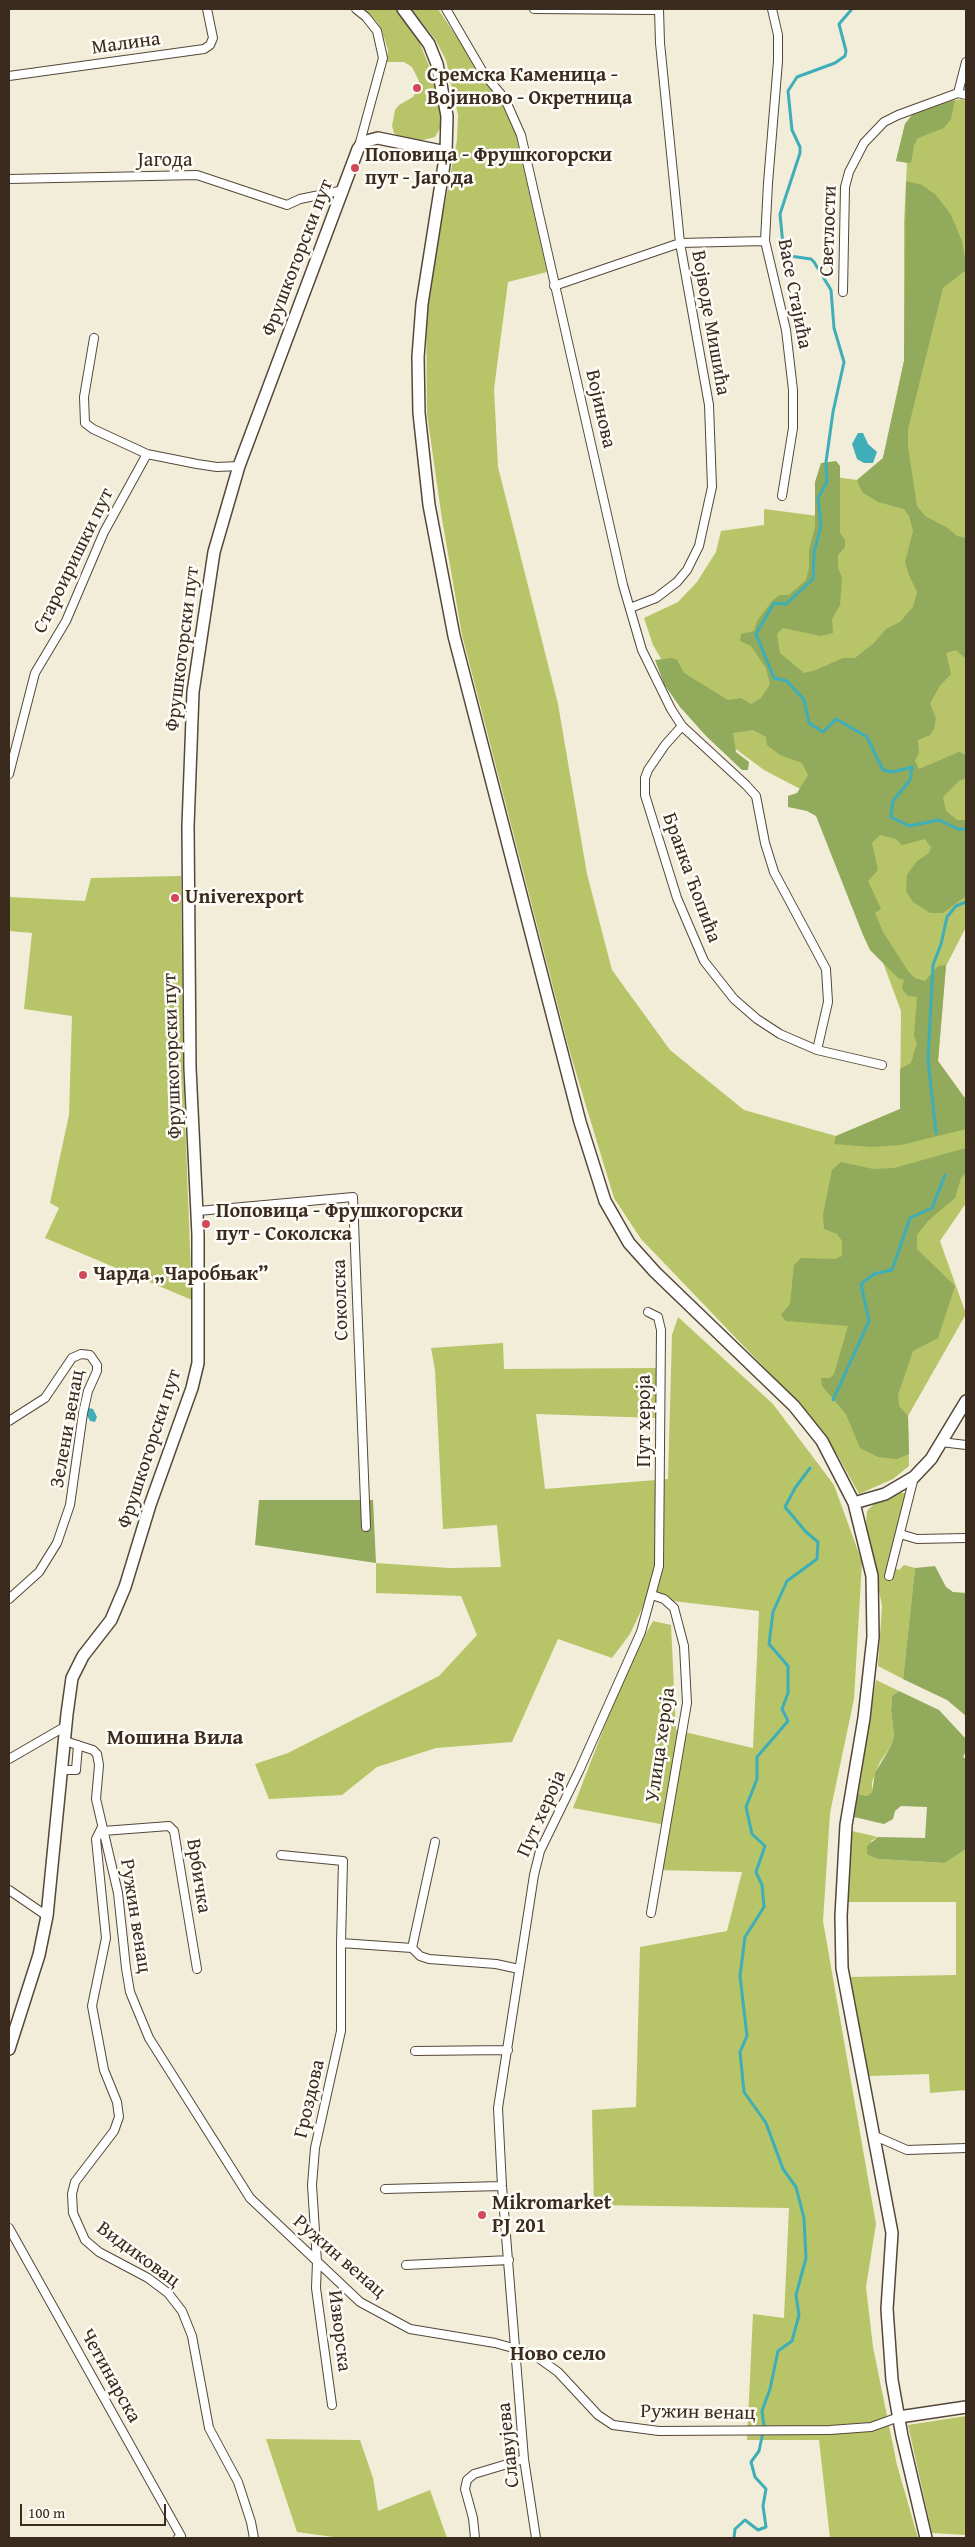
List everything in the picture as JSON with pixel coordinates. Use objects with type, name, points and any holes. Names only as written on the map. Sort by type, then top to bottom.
[{"type":"main road","points":[[403,9],[428,44],[442,80],[447,116],[446,152],[422,304],[418,357],[419,413],[429,505],[454,636],[583,1130],[604,1201],[629,1243],[654,1272],[808,1421],[833,1458],[854,1503],[872,1576],[873,1621],[864,1718],[846,1825],[841,1916],[842,1968],[892,2233],[887,2309],[892,2380],[926,2538]]},
{"type":"main road","points":[[358,150],[364,142],[378,138],[446,152]]},
{"type":"main road","name":"Фрушкогорски пут","points":[[9,2049],[39,1955],[47,1916],[72,1678],[83,1656],[111,1620],[125,1586],[150,1505],[195,1377],[199,1339],[198,1211],[190,1068],[188,826],[193,692],[214,552],[239,466],[358,150]]},
{"type":"main road","points":[[854,1503],[885,1494],[914,1476],[931,1458],[966,1401]]},
{"type":"main road","points":[[899,2417],[966,2408]]},
{"type":"street","name":"Малина","points":[[9,76],[204,49],[210,45],[213,38],[207,9]]},
{"type":"street","points":[[356,9],[372,24],[381,40],[383,58],[358,150]]},
{"type":"street","name":"Војинова","points":[[446,9],[484,74],[505,99],[521,135],[554,286],[630,608],[642,650],[671,709],[682,726],[756,796],[769,860],[789,902],[826,969],[828,1002],[816,1050]]},
{"type":"street","points":[[534,9],[659,10]]},
{"type":"street","name":"Васе Стајића","points":[[772,9],[778,35],[778,61],[765,241],[786,330],[793,390],[793,428],[782,496]]},
{"type":"street","name":"Војводе Мишића","points":[[630,608],[656,598],[677,582],[686,570],[699,546],[712,487],[708,405],[680,243],[660,43],[659,10]]},
{"type":"street","points":[[962,94],[966,62]]},
{"type":"street","name":"Светлости","points":[[843,292],[845,187],[849,172],[864,143],[884,122],[962,94]]},
{"type":"street","points":[[366,123],[368,130],[378,138]]},
{"type":"street","name":"Јагода","points":[[9,179],[197,175],[287,205],[293,204],[300,199],[344,190]]},
{"type":"street","points":[[554,286],[680,243],[765,241]]},
{"type":"street","points":[[94,338],[84,397],[85,423],[92,429],[146,454],[217,467],[239,466]]},
{"type":"street","name":"Староиришки пут","points":[[9,774],[35,673],[66,621],[104,532],[146,454]]},
{"type":"street","name":"Бранка Ћопића","points":[[682,726],[655,758],[648,770],[644,786],[647,803],[677,898],[704,961],[734,999],[757,1019],[780,1034],[816,1050],[882,1065]]},
{"type":"street","name":"Соколска","points":[[198,1211],[353,1197],[366,1527]]},
{"type":"street","name":"Пут хероја","points":[[516,2348],[502,2186],[498,2108],[534,1875],[540,1852],[579,1771],[641,1632],[659,1566],[661,1330],[658,1317],[648,1312]]},
{"type":"street","name":"Зелени венац","points":[[9,1421],[46,1398],[72,1358],[81,1354],[90,1355],[97,1365],[97,1371],[88,1391],[83,1413],[70,1505],[57,1543],[39,1572],[9,1599]]},
{"type":"street","points":[[941,1442],[966,1445]]},
{"type":"street","points":[[889,1576],[914,1476]]},
{"type":"street","points":[[900,1534],[917,1540],[966,1538]]},
{"type":"street","name":"Улица хероја","points":[[651,1913],[687,1703],[684,1646],[674,1608],[664,1599],[652,1595]]},
{"type":"street","points":[[9,1759],[66,1726]]},
{"type":"street","name":"Ружин венац","points":[[64,1741],[97,1754],[99,1765],[96,1799],[118,1893],[130,1992],[149,2038],[250,2198],[360,2302],[410,2329],[516,2348],[536,2357],[558,2372],[598,2415],[613,2425],[659,2431],[775,2431],[871,2427],[899,2417]]},
{"type":"street","points":[[62,1770],[76,1770],[78,1745]]},
{"type":"street","name":"Врбичка","points":[[102,1829],[169,1826],[174,1831],[197,1969]]},
{"type":"street","name":"Видиковац","points":[[102,1829],[96,1839],[96,1847],[106,1938],[92,2006],[104,2070],[117,2102],[119,2117],[114,2131],[75,2182],[72,2194],[73,2213],[85,2240],[99,2252],[148,2278],[168,2293],[182,2311],[192,2336],[210,2428],[238,2482],[251,2522],[254,2538]]},
{"type":"street","points":[[412,1948],[435,1842]]},
{"type":"street","name":"Гроздова","points":[[281,1855],[343,1861],[341,2031],[315,2148],[312,2184],[317,2262]]},
{"type":"street","points":[[10,1894],[47,1916]]},
{"type":"street","points":[[341,1943],[412,1948],[420,1956],[429,1959],[496,1964],[519,1969]]},
{"type":"street","points":[[415,2051],[508,2050]]},
{"type":"street","points":[[875,2136],[907,2150],[966,2148]]},
{"type":"street","points":[[385,2189],[502,2186]]},
{"type":"street","name":"Четинарска","points":[[9,2228],[181,2536],[178,2538]]},
{"type":"street","points":[[406,2265],[508,2260]]},
{"type":"street","name":"Изворска","points":[[317,2262],[316,2288],[332,2405]]},
{"type":"street","name":"Славујева","points":[[516,2348],[524,2458],[536,2538]]},
{"type":"street","points":[[475,2538],[473,2518],[465,2489],[467,2480],[474,2474],[524,2458]]},
{"type":"green space","points":[[364,9],[395,9],[417,36],[437,86],[442,125],[435,137],[419,141],[399,137],[394,133],[392,126],[395,110],[399,105],[413,97],[418,89],[419,81],[412,67],[404,62],[387,62],[388,50],[382,31],[377,22]]},
{"type":"green space","points":[[411,9],[438,9],[503,106],[516,135],[547,272],[508,282],[494,389],[498,467],[558,704],[587,874],[612,970],[670,1050],[744,1110],[836,1136],[900,1109],[901,1011],[823,801],[764,770],[721,738],[685,700],[653,645],[644,618],[678,602],[697,582],[716,552],[721,531],[764,525],[764,509],[818,516],[821,475],[857,480],[883,458],[904,361],[904,222],[907,163],[896,161],[905,124],[912,115],[946,102],[961,99],[966,101],[966,927],[946,966],[938,1061],[964,1097],[966,1097],[966,1203],[940,1241],[966,1314],[908,1416],[909,1466],[893,1479],[859,1494],[838,1456],[805,1410],[641,1239],[614,1198],[590,1119],[569,1049],[462,635],[442,519],[427,414],[426,305],[457,140],[458,115],[446,60],[435,39]]},
{"type":"green space","points":[[955,100],[951,119],[944,128],[918,138],[914,145],[911,163],[896,161],[905,124],[912,115]]},
{"type":"green space","points":[[906,181],[922,185],[936,195],[951,215],[962,241],[966,266],[966,270],[943,288],[908,429],[908,447],[917,506],[925,516],[946,527],[957,536],[966,538],[966,659],[956,650],[946,653],[951,674],[939,687],[930,704],[936,718],[934,729],[930,735],[918,740],[919,753],[915,761],[919,769],[959,752],[966,755],[966,778],[959,781],[943,797],[946,811],[957,820],[966,820],[966,896],[943,913],[930,913],[913,902],[906,891],[907,875],[917,861],[929,853],[931,847],[925,839],[902,845],[896,839],[880,835],[872,843],[878,870],[868,881],[881,909],[875,913],[883,932],[908,971],[915,978],[925,981],[938,966],[946,965],[938,1061],[964,1097],[966,1097],[966,1129],[901,1145],[872,1147],[834,1144],[836,1136],[900,1109],[900,1069],[911,1063],[917,1043],[914,1036],[917,997],[908,996],[902,989],[904,980],[898,978],[870,950],[816,816],[807,811],[788,807],[788,796],[797,793],[808,775],[802,763],[780,755],[767,745],[766,737],[753,730],[733,733],[736,752],[749,762],[748,770],[742,770],[706,736],[680,707],[664,684],[655,660],[672,658],[677,660],[684,673],[728,700],[741,698],[751,704],[761,698],[770,684],[766,668],[751,646],[740,641],[741,634],[754,631],[757,621],[773,600],[780,595],[789,595],[806,580],[809,568],[809,550],[815,527],[815,482],[821,463],[836,461],[840,466],[840,533],[845,540],[845,547],[838,555],[838,568],[842,578],[840,605],[832,619],[833,633],[821,636],[783,628],[777,634],[780,653],[804,673],[816,670],[843,658],[855,658],[874,643],[886,629],[900,622],[913,607],[917,592],[905,562],[913,531],[909,516],[904,509],[878,502],[862,492],[857,480],[883,458],[904,361]]},
{"type":"green space","points":[[181,876],[183,1066],[192,1300],[45,1238],[59,1208],[50,1203],[69,1115],[72,1016],[24,1009],[32,933],[9,931],[9,897],[85,901],[91,878]]},
{"type":"green space","points":[[966,1148],[966,1173],[961,1178],[955,1198],[929,1220],[917,1235],[917,1249],[955,1286],[938,1338],[913,1351],[898,1395],[899,1406],[908,1416],[909,1454],[897,1459],[878,1457],[860,1448],[846,1414],[822,1386],[821,1378],[830,1378],[834,1374],[848,1326],[786,1321],[781,1315],[790,1304],[794,1265],[801,1258],[835,1259],[842,1256],[842,1241],[837,1234],[824,1229],[823,1215],[832,1170],[841,1162],[873,1169],[894,1168]]},
{"type":"green space","points":[[678,1317],[773,1404],[834,1485],[862,1562],[854,1699],[830,1813],[823,1921],[876,2224],[866,2287],[873,2347],[897,2465],[918,2538],[830,2538],[819,2440],[747,2440],[753,2314],[784,2318],[789,2208],[594,2205],[592,2110],[636,2107],[640,1947],[727,1931],[742,1872],[655,1870],[666,1825],[573,1808],[627,1668],[653,1621],[671,1625],[676,1730],[753,1748],[759,1611],[647,1598],[630,1634],[612,1658],[558,1639],[512,1742],[436,1748],[377,1767],[342,1795],[269,1799],[255,1764],[288,1753],[439,1676],[477,1635],[461,1596],[376,1593],[376,1563],[449,1568],[501,1567],[497,1525],[443,1529],[435,1370],[431,1348],[503,1343],[504,1369],[656,1368],[656,1418],[536,1414],[545,1489],[668,1479],[672,1335]]},
{"type":"green space","points":[[900,1493],[906,1493],[890,1566],[899,1570],[904,1565],[915,1568],[903,1679],[878,1666],[882,1606],[866,1523],[867,1511],[875,1503]]},
{"type":"green space","points":[[259,1500],[373,1500],[376,1563],[255,1545]]},
{"type":"green space","points":[[935,1566],[946,1587],[953,1592],[966,1593],[966,1716],[947,1700],[903,1679],[915,1568]]},
{"type":"green space","points":[[876,1680],[899,1691],[892,1696],[891,1710],[894,1736],[891,1746],[880,1762],[872,1782],[872,1792],[867,1796],[858,1794]]},
{"type":"green space","points":[[899,1691],[939,1710],[966,1739],[966,1751],[963,1757],[966,1759],[966,1849],[945,1863],[878,1859],[867,1854],[867,1846],[878,1837],[925,1838],[927,1807],[901,1806],[895,1811],[893,1819],[884,1824],[854,1817],[858,1794],[867,1796],[872,1792],[875,1773],[891,1746],[894,1736],[891,1710],[892,1696]]},
{"type":"green space","points":[[852,1831],[878,1837],[871,1841],[878,1859],[945,1863],[966,1849],[966,2090],[930,2093],[929,2074],[869,2076],[850,1977],[956,1975],[956,1902],[847,1902]]},
{"type":"green space","points":[[966,2416],[966,2535],[932,2533],[908,2425]]},
{"type":"green space","points":[[266,2439],[360,2440],[373,2478],[378,2511],[430,2490],[447,2538],[341,2538],[297,2532]]},
{"type":"water","points":[[858,433],[863,433],[868,444],[877,452],[873,463],[864,463],[857,459],[852,444]]},
{"type":"water","points":[[89,1408],[93,1409],[97,1417],[95,1422],[90,1421],[86,1413]]},
{"type":"waterway","points":[[852,9],[839,24],[846,51],[845,56],[835,63],[797,77],[788,91],[792,130],[800,147],[800,153],[780,214],[783,245],[790,256],[811,259],[831,290],[834,328],[844,362],[833,412],[826,462],[827,482],[818,498],[821,525],[814,553],[813,579],[786,604],[774,603],[756,634],[774,678],[787,681],[804,700],[809,723],[823,732],[836,719],[867,737],[883,770],[893,772],[912,767],[910,780],[893,801],[891,817],[909,826],[939,820],[958,829],[966,829]]},
{"type":"waterway","points":[[936,1133],[928,1060],[933,965],[941,944],[947,917],[956,906],[966,902]]},
{"type":"waterway","points":[[833,1400],[869,1321],[861,1284],[874,1274],[892,1270],[910,1218],[932,1208],[945,1175]]},
{"type":"waterway","points":[[734,2538],[735,2529],[745,2520],[758,2530],[766,2527],[763,2506],[766,2489],[755,2477],[751,2462],[759,2451],[764,2427],[762,2411],[770,2389],[778,2351],[792,2341],[799,2315],[796,2295],[806,2258],[804,2218],[796,2187],[783,2169],[766,2123],[744,2092],[740,2052],[747,2036],[740,1976],[745,1937],[764,1907],[762,1885],[756,1872],[765,1846],[752,1834],[746,1807],[757,1779],[757,1757],[788,1721],[782,1709],[788,1693],[788,1666],[769,1644],[773,1612],[787,1581],[817,1559],[818,1542],[806,1532],[785,1507],[795,1488],[810,1468]]},
{"type":"place","name":"Сремска Каменица - Војиново - Окретница","points":[[417,88]]},
{"type":"place","name":"Поповица - Фрушкогорски пут - Јагода","points":[[355,168]]},
{"type":"place","name":"Univerexport","points":[[175,898]]},
{"type":"place","name":"Поповица - Фрушкогорски пут - Соколска","points":[[206,1224]]},
{"type":"place","name":"Чарда „Чаробњак”","points":[[83,1275]]},
{"type":"place","name":"Mikromarket PJ 201","points":[[482,2215]]},
{"type":"district","name":"Мошина Вила","points":[[175,1739]]},
{"type":"district","name":"Ново село","points":[[558,2355]]}]
